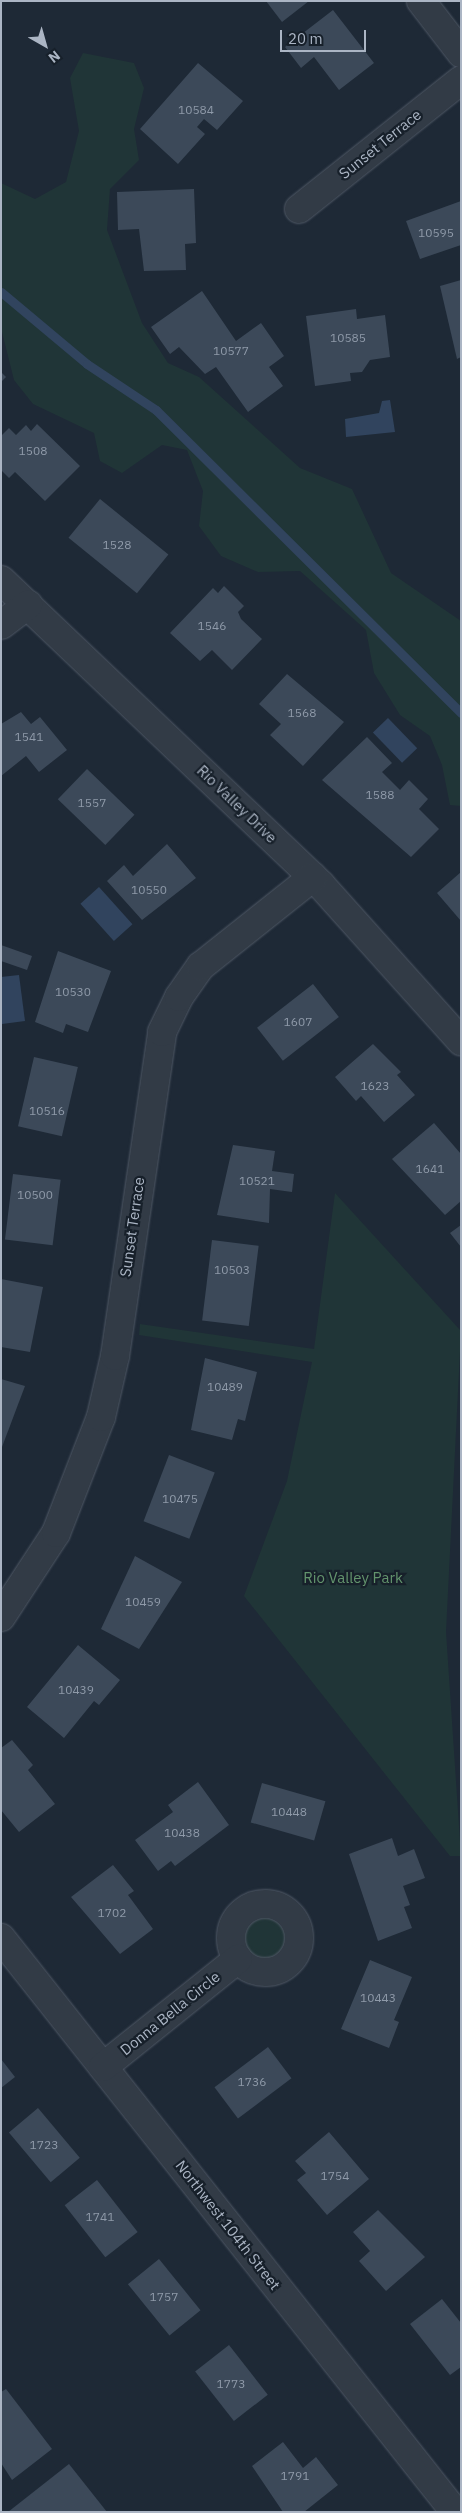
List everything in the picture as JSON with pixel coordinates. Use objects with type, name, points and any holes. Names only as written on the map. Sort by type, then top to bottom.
[{"type":"street","points":[[421,1],[461,53]]},
{"type":"street","name":"Sunset Terrace","points":[[299,209],[461,80]]},
{"type":"street","name":"Rio Valley Drive","points":[[1,580],[313,877],[461,1041]]},
{"type":"street","points":[[1,625],[28,605]]},
{"type":"street","name":"Sunset Terrace","points":[[1,1617],[56,1532],[82,1476],[101,1417],[115,1356],[162,1032],[179,997],[202,966],[313,877]]},
{"type":"street","name":"Northwest 104th Street","points":[[1,1938],[455,2512]]},
{"type":"street","name":"Donna Bella Circle","points":[[103,2067],[238,1959]]},
{"type":"green space","points":[[83,53],[134,63],[144,88],[134,129],[139,160],[110,189],[107,230],[142,323],[168,363],[199,377],[300,468],[352,489],[391,573],[461,621],[461,806],[450,805],[442,765],[430,736],[400,715],[374,673],[366,630],[300,571],[258,572],[221,556],[199,526],[203,491],[187,450],[162,445],[122,473],[100,461],[94,433],[33,404],[14,380],[1,328],[1,183],[35,199],[66,182],[79,131],[70,78]]},
{"type":"green space","name":"Rio Valley Park","points":[[335,1193],[461,1331],[446,1632],[461,1856],[450,1856],[244,1596],[287,1481],[312,1362],[139,1335],[140,1324],[314,1349]]},
{"type":"green space","points":[[265,1914],[278,1918],[284,1924],[288,1937],[284,1950],[278,1956],[265,1960],[252,1956],[246,1950],[242,1937],[246,1924],[252,1918]]},
{"type":"water","points":[[390,400],[395,432],[346,437],[345,419],[379,413],[382,401]]},
{"type":"water","points":[[388,718],[417,748],[402,763],[373,733]]},
{"type":"water","points":[[99,887],[132,924],[114,941],[80,904]]},
{"type":"water","points":[[19,975],[25,1021],[2,1024],[1,977]]},
{"type":"building","points":[[266,1],[309,1],[282,22]]},
{"type":"building","points":[[333,10],[374,63],[339,90],[314,57],[301,68],[285,47]]},
{"type":"building","points":[[198,63],[243,101],[217,130],[204,119],[197,127],[205,134],[178,164],[140,129]]},
{"type":"building","points":[[194,189],[196,243],[185,244],[186,270],[144,271],[139,229],[118,230],[117,192]]},
{"type":"building","points":[[461,201],[461,245],[420,259],[406,221]]},
{"type":"building","points":[[461,280],[461,357],[457,359],[440,286]]},
{"type":"building","points":[[202,291],[236,341],[261,323],[284,356],[269,367],[283,386],[248,412],[216,367],[205,374],[179,347],[170,354],[151,327]]},
{"type":"building","points":[[356,309],[357,319],[385,315],[390,357],[370,360],[362,372],[350,373],[351,381],[315,386],[306,316]]},
{"type":"building","points":[[1,372],[6,377],[1,382]]},
{"type":"building","points":[[37,424],[80,466],[45,501],[15,472],[9,478],[1,470],[1,436],[9,428],[16,435],[26,425],[31,431]]},
{"type":"building","points":[[100,499],[168,554],[137,593],[69,538]]},
{"type":"building","points":[[224,586],[244,606],[238,612],[241,619],[262,639],[232,670],[212,650],[200,661],[170,633],[213,588],[218,593]]},
{"type":"building","points":[[287,674],[344,722],[303,766],[270,735],[281,724],[259,704]]},
{"type":"building","points":[[21,712],[31,724],[40,717],[67,750],[39,772],[26,756],[1,776],[1,724]]},
{"type":"building","points":[[367,737],[392,763],[382,772],[400,790],[409,780],[428,799],[419,809],[439,829],[411,857],[322,780]]},
{"type":"building","points":[[87,769],[134,815],[105,845],[58,799]]},
{"type":"building","points":[[167,844],[196,878],[142,920],[107,881],[124,865],[133,876]]},
{"type":"building","points":[[461,872],[461,921],[437,893]]},
{"type":"building","points":[[1,945],[32,956],[27,970],[1,961]]},
{"type":"building","points":[[58,951],[111,971],[88,1032],[66,1024],[63,1033],[35,1022]]},
{"type":"building","points":[[313,984],[339,1017],[283,1061],[257,1028]]},
{"type":"building","points":[[373,1044],[401,1072],[397,1075],[415,1095],[384,1122],[361,1096],[356,1101],[335,1077]]},
{"type":"building","points":[[34,1057],[78,1067],[62,1136],[18,1126]]},
{"type":"building","points":[[434,1123],[461,1154],[461,1201],[445,1215],[392,1159]]},
{"type":"building","points":[[233,1145],[275,1151],[272,1171],[294,1174],[292,1192],[270,1189],[269,1223],[217,1215]]},
{"type":"building","points":[[13,1174],[61,1180],[53,1245],[5,1240]]},
{"type":"building","points":[[461,1225],[461,1247],[450,1233]]},
{"type":"building","points":[[212,1240],[259,1246],[249,1326],[202,1320]]},
{"type":"building","points":[[1,1279],[43,1287],[30,1352],[1,1347]]},
{"type":"building","points":[[205,1358],[257,1372],[245,1421],[238,1419],[232,1440],[191,1430]]},
{"type":"building","points":[[1,1379],[25,1386],[2,1447],[1,1447]]},
{"type":"building","points":[[169,1455],[215,1473],[189,1539],[144,1521]]},
{"type":"building","points":[[135,1556],[182,1582],[139,1649],[101,1629]]},
{"type":"building","points":[[78,1645],[120,1680],[99,1705],[94,1701],[64,1738],[27,1707]]},
{"type":"building","points":[[12,1740],[33,1765],[28,1770],[55,1804],[19,1832],[1,1810],[1,1748]]},
{"type":"building","points":[[198,1782],[229,1825],[175,1866],[171,1861],[158,1871],[135,1840],[173,1812],[168,1805]]},
{"type":"building","points":[[262,1783],[325,1801],[314,1841],[251,1822]]},
{"type":"building","points":[[392,1838],[398,1856],[414,1849],[425,1878],[403,1886],[410,1905],[404,1907],[412,1928],[378,1941],[349,1854]]},
{"type":"building","points":[[113,1865],[134,1891],[128,1895],[153,1929],[120,1954],[71,1897]]},
{"type":"building","points":[[370,1960],[412,1977],[394,2020],[399,2022],[389,2048],[341,2029]]},
{"type":"building","points":[[268,2047],[291,2078],[238,2118],[214,2087]]},
{"type":"building","points":[[1,2059],[15,2077],[1,2088]]},
{"type":"building","points":[[38,2108],[80,2158],[51,2182],[9,2132]]},
{"type":"building","points":[[329,2132],[369,2179],[327,2215],[297,2180],[306,2173],[295,2161]]},
{"type":"building","points":[[97,2180],[138,2232],[105,2257],[65,2205]]},
{"type":"building","points":[[378,2210],[425,2257],[386,2291],[359,2261],[370,2251],[353,2232]]},
{"type":"building","points":[[159,2259],[201,2310],[169,2335],[128,2284]]},
{"type":"building","points":[[442,2299],[461,2323],[461,2367],[450,2375],[410,2324]]},
{"type":"building","points":[[229,2345],[268,2395],[234,2421],[195,2371]]},
{"type":"building","points":[[6,2389],[52,2449],[12,2480],[1,2463],[1,2392]]},
{"type":"building","points":[[283,2442],[303,2468],[316,2457],[338,2485],[304,2512],[283,2512],[252,2466]]},
{"type":"building","points":[[69,2464],[107,2512],[8,2512]]},
{"type":"waterway","points":[[1,292],[87,364],[156,410],[461,713]]}]
